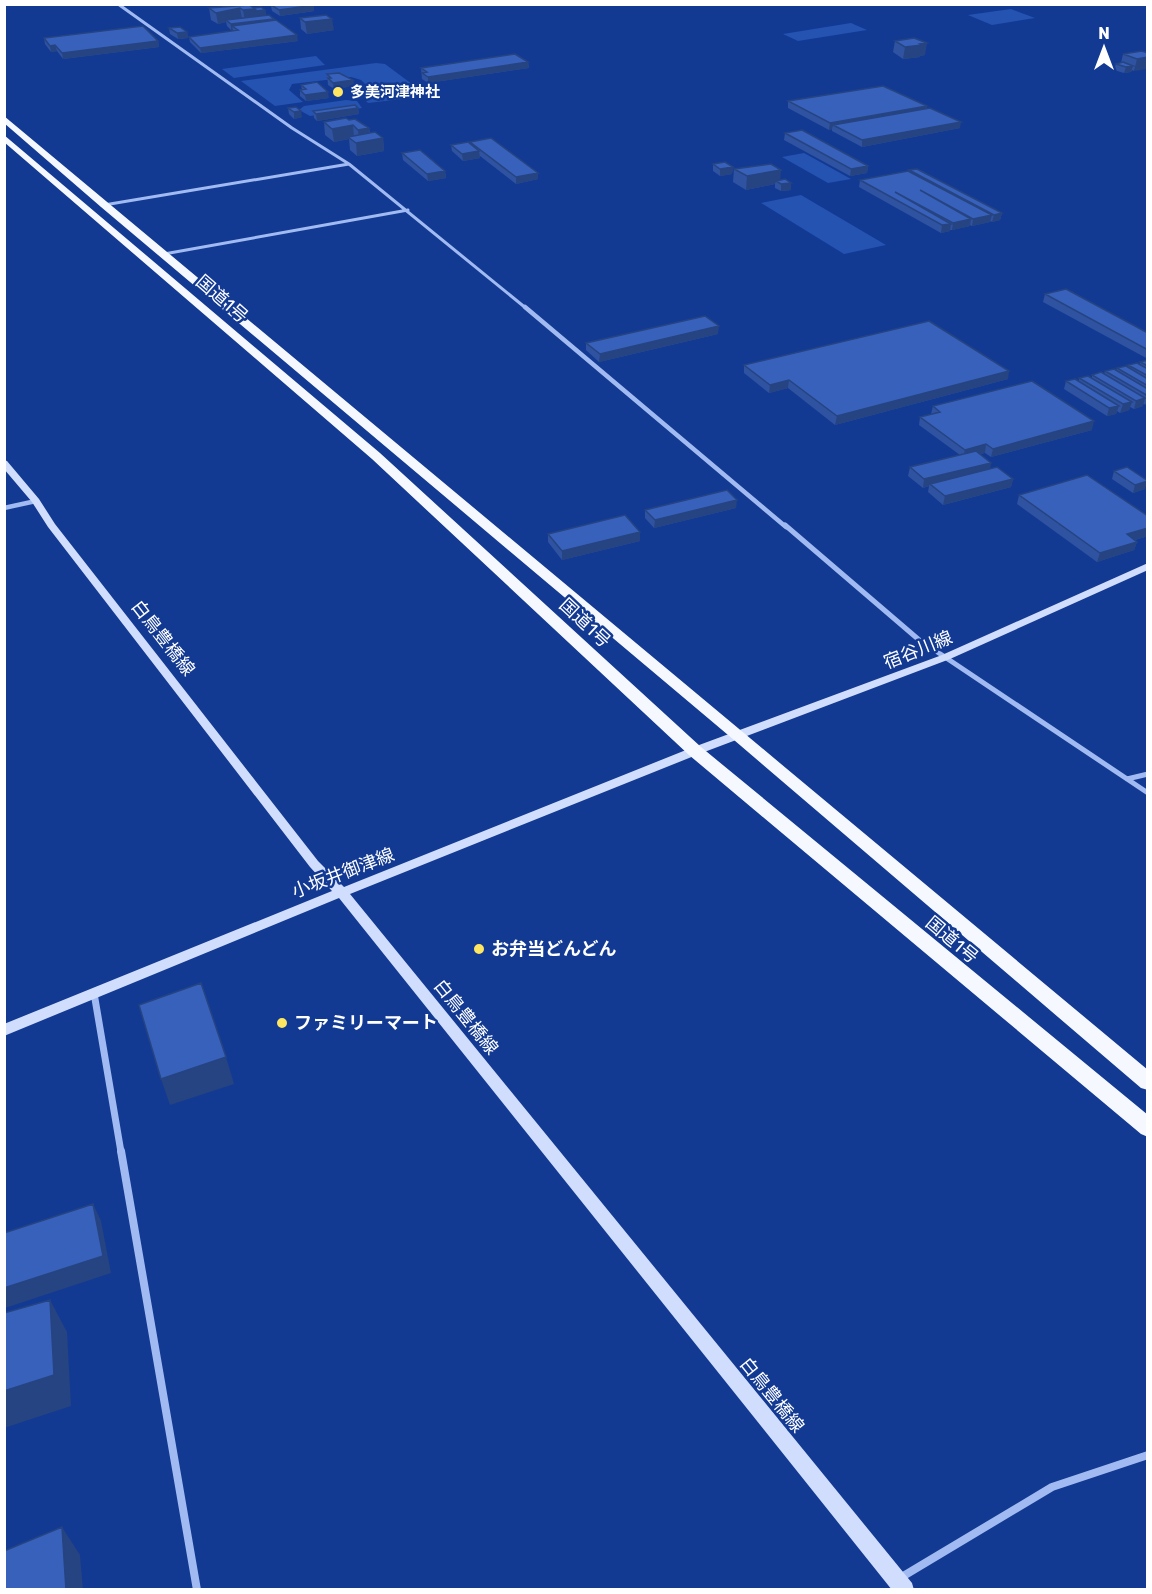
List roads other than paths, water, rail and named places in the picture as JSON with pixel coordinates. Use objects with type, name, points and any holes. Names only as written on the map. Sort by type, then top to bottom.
[{"type":"highway","name":"国道1号","points":[[4,118],[104,205],[740,736],[1148,1082]]},
{"type":"highway","name":"国道1号","points":[[4,137],[376,456],[695,751],[1148,1128]]},
{"type":"main road","name":"白鳥豊橋線","points":[[4,464],[36,501],[58,535],[314,864],[341,892],[901,1585]]},
{"type":"main road","name":"宿谷川線","points":[[695,751],[946,657],[1148,566]]},
{"type":"main road","name":"小坂井御津線","points":[[4,1030],[695,751]]},
{"type":"street","points":[[118,4],[292,128],[350,164],[408,210],[713,464],[918,639],[1148,793]]},
{"type":"street","points":[[104,205],[350,164]]},
{"type":"street","points":[[164,255],[408,210]]},
{"type":"street","points":[[4,508],[36,501]]},
{"type":"street","points":[[1127,779],[1148,774]]},
{"type":"street","points":[[94,993],[197,1590]]},
{"type":"street","points":[[901,1585],[1052,1488],[1148,1455]]},
{"type":"place","name":"多美河津神社","points":[[338,92]]},
{"type":"place","name":"お弁当どんどん","points":[[479,949]]},
{"type":"place","name":"ファミリーマート","points":[[282,1023]]}]
